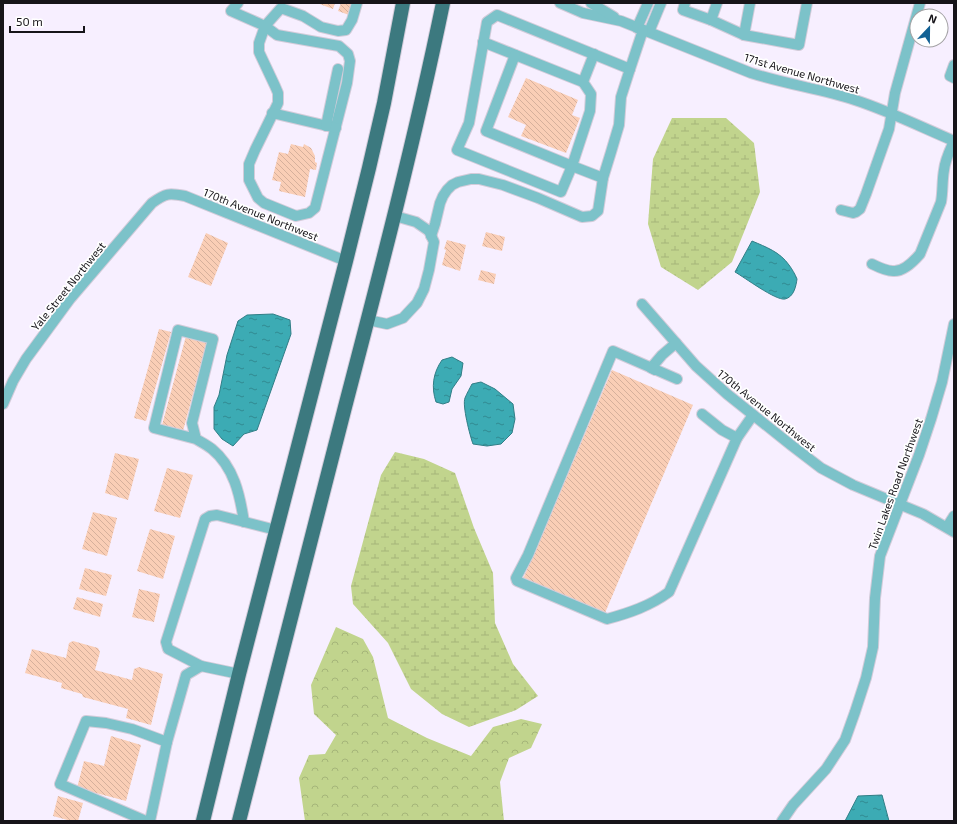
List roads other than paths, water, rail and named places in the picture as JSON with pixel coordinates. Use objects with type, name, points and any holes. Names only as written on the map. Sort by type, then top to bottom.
[{"type":"highway","points":[[202,821],[369,168],[384,103],[403,3]]},
{"type":"highway","points":[[239,821],[275,676],[395,216],[422,102],[443,3]]},
{"type":"street","points":[[238,3],[230,11],[265,26],[277,35],[340,46],[348,54],[350,61],[348,77],[331,127]]},
{"type":"street","points":[[338,69],[331,127],[315,208],[309,213],[296,216],[264,203],[258,198],[249,180],[249,164],[278,103],[278,94],[258,52],[259,43],[265,26],[282,6],[321,27],[338,31],[346,30],[352,20],[357,3]]},
{"type":"street","name":"171st Avenue Northwest","points":[[560,3],[583,13],[621,21]]},
{"type":"street","name":"171st Avenue Northwest","points":[[591,3],[621,21],[751,74],[770,80],[856,100],[954,141]]},
{"type":"street","points":[[431,236],[443,196],[452,185],[464,180],[479,179],[503,185],[582,217],[592,216],[598,211],[603,178],[619,125],[621,97],[643,30],[648,3]]},
{"type":"street","points":[[643,30],[661,3]]},
{"type":"street","points":[[685,3],[683,10],[744,35],[799,45],[807,3]]},
{"type":"street","points":[[710,20],[717,3]]},
{"type":"street","points":[[744,35],[750,3]]},
{"type":"street","points":[[841,210],[853,213],[860,209],[889,129],[895,93],[920,3]]},
{"type":"street","points":[[483,42],[583,82],[591,94],[590,111],[572,166],[561,192],[457,150],[469,122],[483,42],[487,22],[497,15],[630,69]]},
{"type":"street","points":[[583,82],[594,54]]},
{"type":"street","points":[[486,131],[515,55]]},
{"type":"street","points":[[954,65],[950,74],[950,76],[954,78]]},
{"type":"street","points":[[272,113],[331,127]]},
{"type":"street","points":[[469,122],[486,131],[603,178]]},
{"type":"street","points":[[872,264],[887,270],[898,271],[915,260],[920,254],[941,202],[944,165],[954,141]]},
{"type":"street","name":"170th Avenue Northwest","points":[[166,195],[172,194],[185,196],[346,261]]},
{"type":"street","name":"Yale Street Northwest","points":[[3,404],[13,381],[26,360],[70,300],[152,203],[166,195]]},
{"type":"street","points":[[368,320],[387,324],[403,318],[418,303],[424,289],[429,270],[434,242],[429,231],[416,222],[395,216]]},
{"type":"street","name":"170th Avenue Northwest","points":[[642,304],[696,366],[727,394],[791,446],[821,468],[853,486],[923,514],[950,530]]},
{"type":"street","name":"Twin Lakes Road Northwest","points":[[782,821],[793,805],[826,769],[845,740],[866,678],[873,647],[875,598],[880,556],[931,420],[942,382],[954,324]]},
{"type":"street","points":[[196,439],[192,423],[213,339],[178,330],[154,428],[196,439],[211,449],[225,462],[236,483],[244,522]]},
{"type":"street","points":[[651,368],[662,355],[676,343]]},
{"type":"street","points":[[677,379],[613,351],[528,555],[516,578],[517,581],[607,619],[638,609],[669,592],[737,438],[753,415]]},
{"type":"street","points":[[702,414],[722,430],[737,438]]},
{"type":"street","points":[[239,674],[201,666],[168,649],[166,642],[205,519],[217,515],[276,530]]},
{"type":"street","points":[[950,530],[954,516]]},
{"type":"street","points":[[150,821],[167,742],[186,675],[201,666]]},
{"type":"street","points":[[146,821],[60,784],[86,721],[106,723],[132,729],[167,742]]},
{"type":"water","points":[[752,241],[777,253],[785,260],[797,279],[791,296],[781,299],[735,272]]},
{"type":"water","points":[[273,314],[290,320],[291,334],[257,430],[244,434],[233,446],[222,439],[214,429],[214,407],[219,395],[227,355],[238,321],[247,315]]},
{"type":"water","points":[[452,357],[463,363],[461,376],[452,389],[449,402],[443,404],[436,402],[433,386],[434,380],[442,360]]},
{"type":"water","points":[[481,382],[495,389],[513,404],[515,419],[512,433],[501,444],[487,446],[473,444],[464,402],[472,384]]},
{"type":"water","points":[[882,795],[889,821],[845,821],[858,796]]}]
